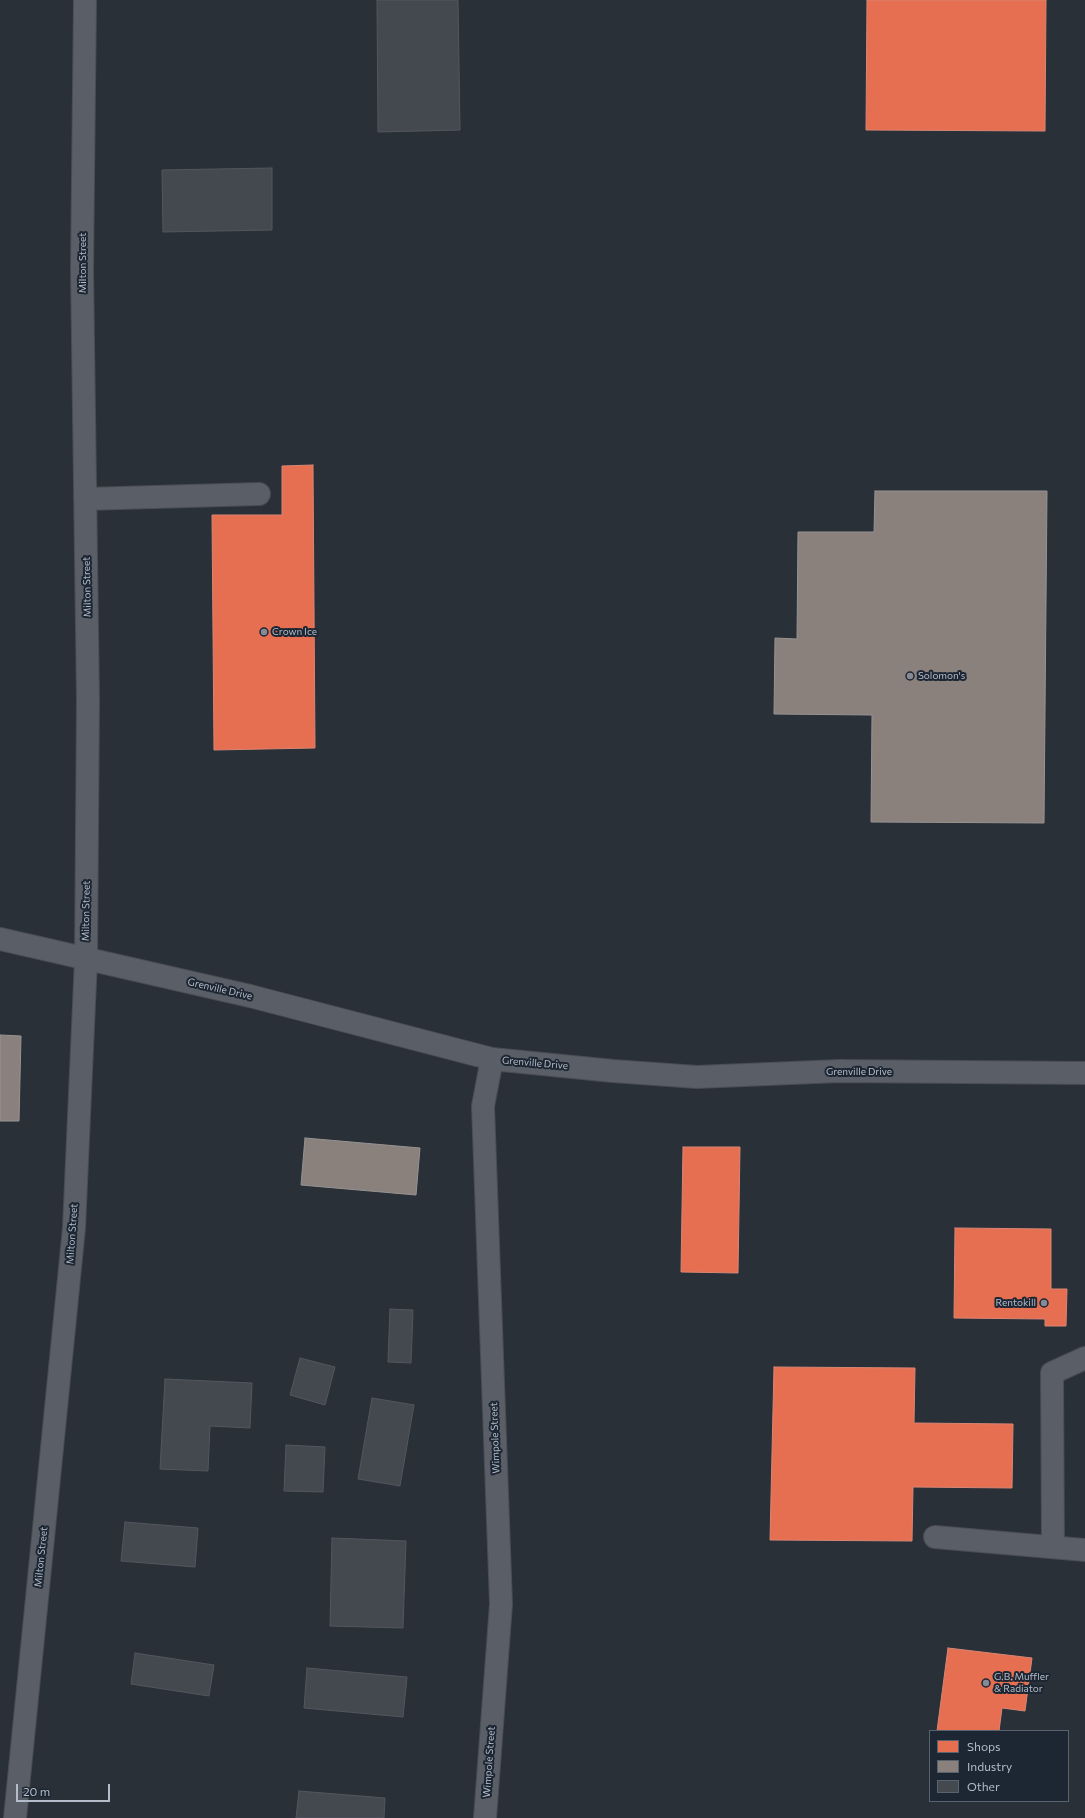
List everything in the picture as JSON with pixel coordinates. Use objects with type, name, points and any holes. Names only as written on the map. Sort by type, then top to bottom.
[{"type":"street","name":"Milton Street","points":[[15,1818],[74,1228],[86,959],[88,700],[82,269],[85,0]]},
{"type":"street","points":[[85,499],[259,494]]},
{"type":"street","name":"Grenville Drive","points":[[0,939],[250,996],[492,1059],[613,1071],[697,1077],[839,1071],[1085,1073]]},
{"type":"street","name":"Wimpole Street","points":[[485,1818],[502,1604],[482,1106],[492,1059]]},
{"type":"street","points":[[1053,1547],[1052,1373],[1085,1358]]},
{"type":"street","points":[[935,1537],[1085,1550]]},
{"type":"building: Shops","points":[[867,0],[1046,0],[1045,131],[866,130]]},
{"type":"building: Shops","name":"Crown Ice","points":[[313,465],[315,748],[214,750],[212,515],[282,515],[282,466]]},
{"type":"building: Shops","points":[[683,1147],[740,1147],[738,1273],[681,1272]]},
{"type":"building: Shops","points":[[955,1228],[1051,1229],[1051,1289],[1067,1289],[1066,1326],[1045,1326],[1045,1319],[954,1318]]},
{"type":"building: Shops","points":[[774,1367],[915,1368],[914,1423],[1013,1424],[1012,1488],[913,1487],[912,1541],[770,1540]]},
{"type":"building: Shops","name":"G.B. Muffler & Radiator","points":[[948,1648],[1032,1658],[1025,1711],[1002,1708],[999,1730],[937,1730]]},
{"type":"building: Industry","name":"Solomon's","points":[[875,491],[1047,491],[1044,823],[871,822],[872,715],[774,714],[775,638],[797,639],[798,532],[874,532]]},
{"type":"building: Industry","points":[[0,1035],[21,1036],[19,1121],[0,1121]]},
{"type":"building: Industry","points":[[305,1138],[420,1148],[416,1195],[301,1185]]},
{"type":"building: Other","points":[[377,0],[458,0],[460,130],[378,132]]},
{"type":"building: Other","points":[[272,168],[272,230],[163,232],[162,170]]},
{"type":"building: Other","points":[[390,1309],[413,1310],[411,1363],[388,1362]]},
{"type":"building: Other","points":[[300,1358],[335,1367],[325,1405],[290,1395]]},
{"type":"building: Other","points":[[165,1379],[252,1383],[250,1428],[210,1426],[208,1471],[160,1469]]},
{"type":"building: Other","points":[[372,1398],[414,1405],[400,1486],[358,1479]]},
{"type":"building: Other","points":[[286,1445],[325,1447],[323,1492],[284,1491]]},
{"type":"building: Other","points":[[125,1522],[198,1528],[195,1567],[121,1561]]},
{"type":"building: Other","points":[[332,1538],[406,1541],[403,1628],[330,1626]]},
{"type":"building: Other","points":[[135,1653],[214,1665],[209,1696],[131,1684]]},
{"type":"building: Other","points":[[307,1668],[407,1677],[403,1717],[304,1708]]},
{"type":"building: Other","points":[[299,1791],[385,1798],[384,1818],[296,1818]]},
{"type":"place","name":"Crown Ice","points":[[264,632]]},
{"type":"place","name":"Solomon's","points":[[910,676]]},
{"type":"place","name":"Rentokill","points":[[1044,1303]]},
{"type":"place","name":"G.B. Muffler & Radiator","points":[[986,1683]]}]
